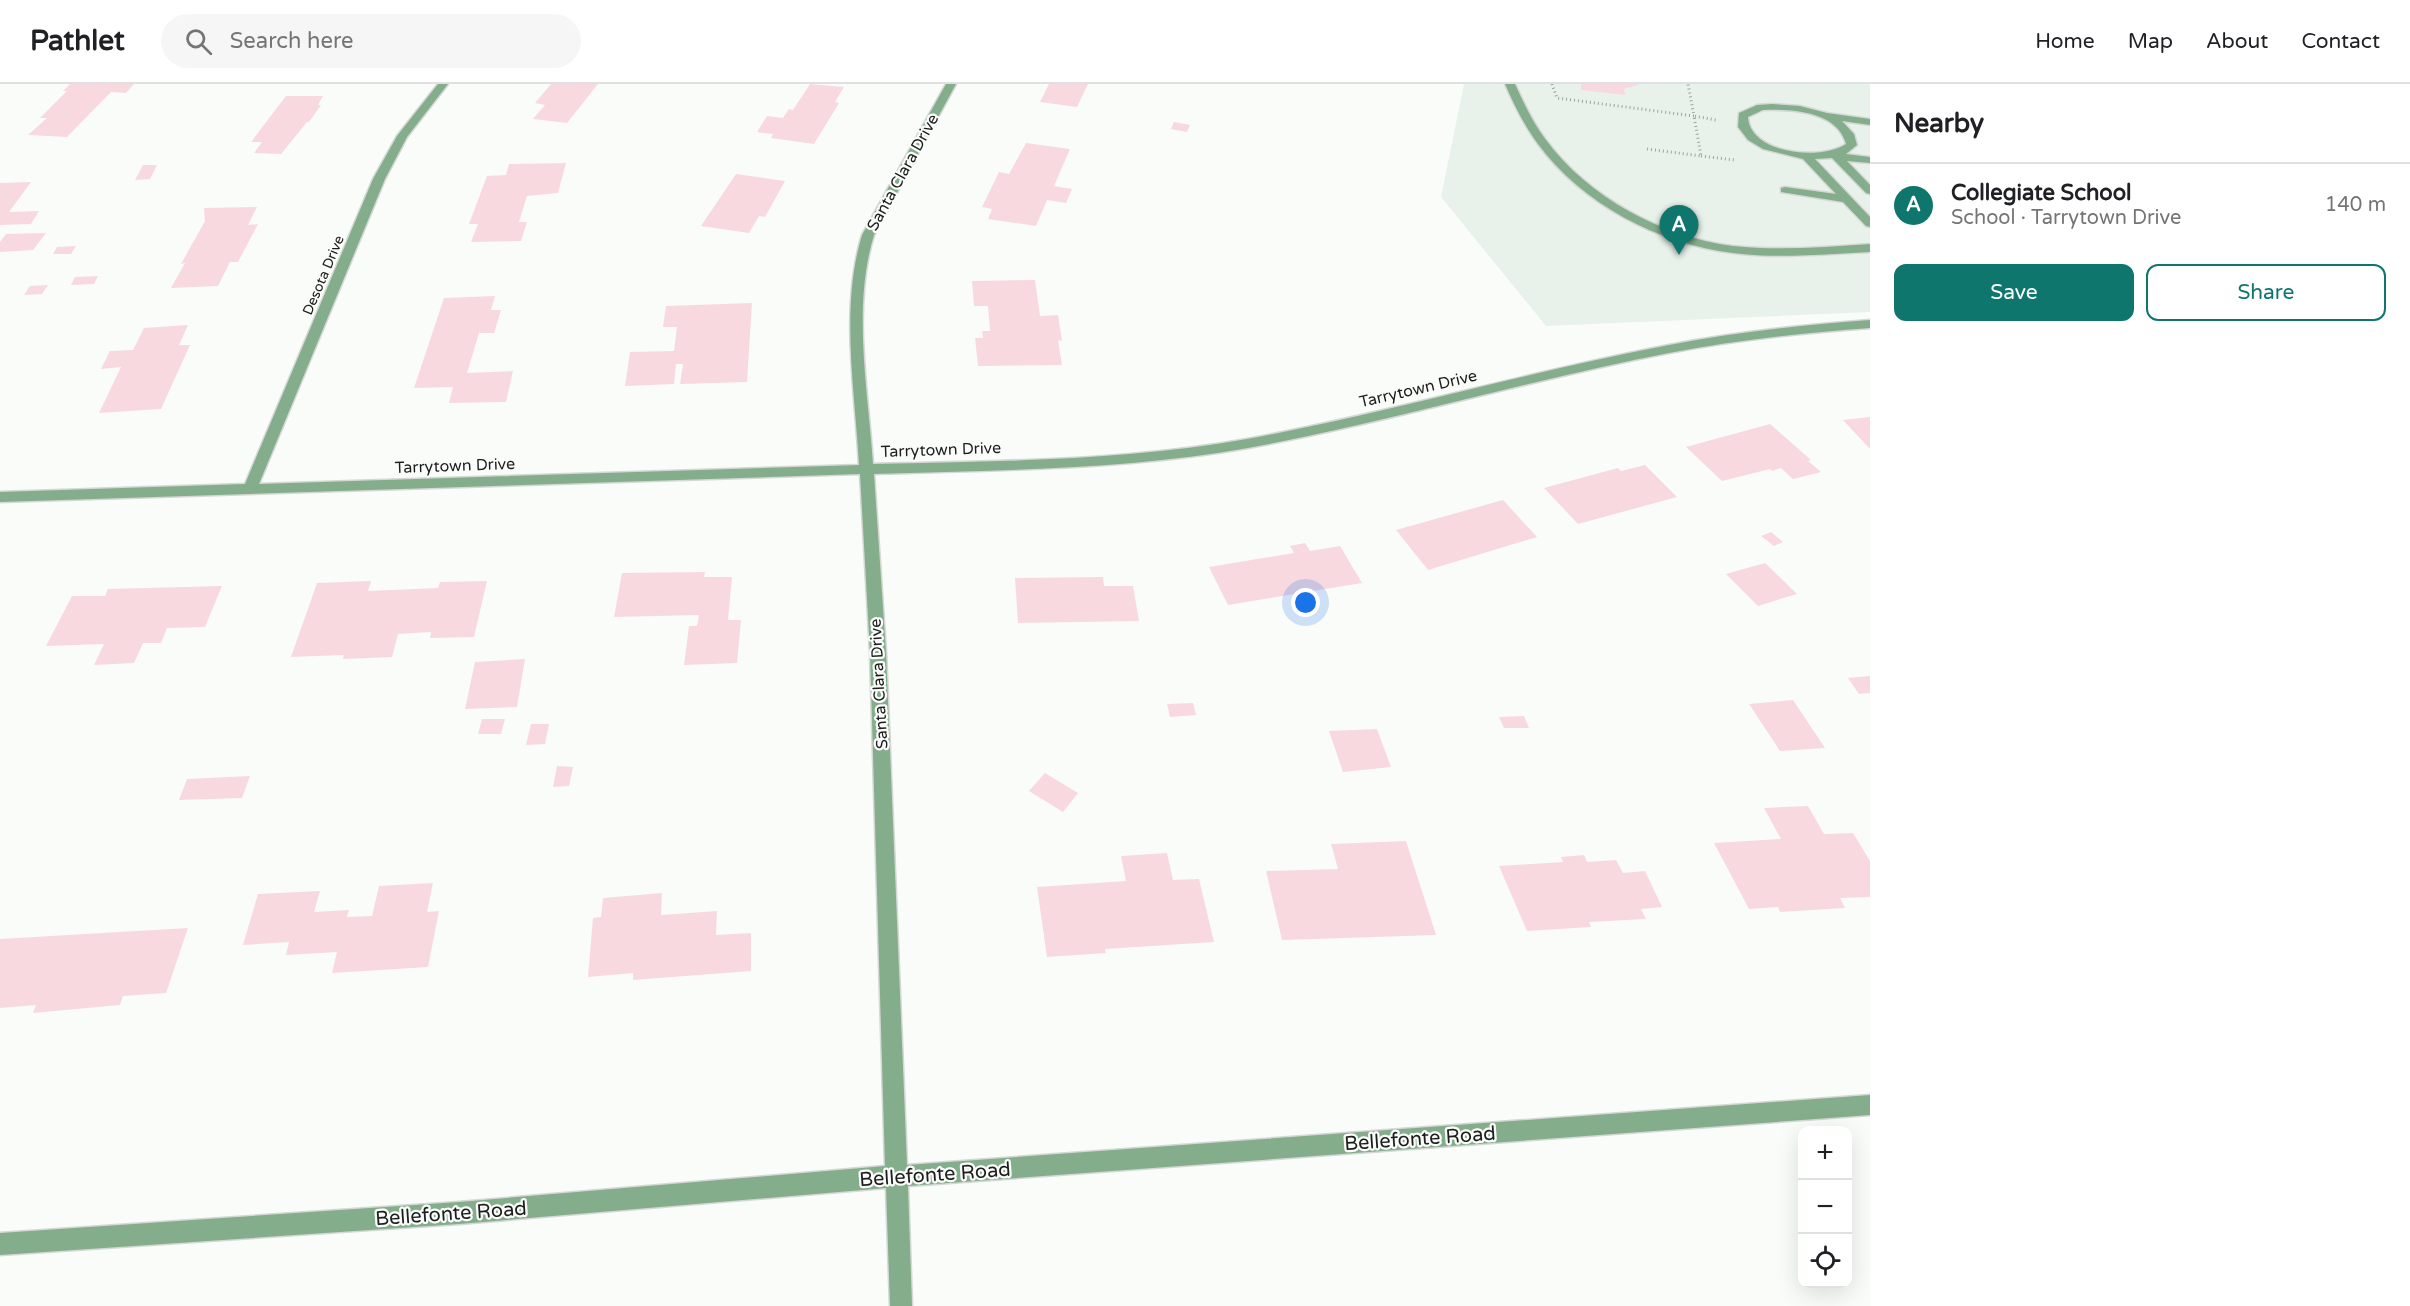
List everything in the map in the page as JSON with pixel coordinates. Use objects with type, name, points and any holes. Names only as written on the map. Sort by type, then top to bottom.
[{"type":"street","name":"Desota Drive","points":[[250,489],[379,179],[402,136],[443,84]]},
{"type":"street","name":"Santa Clara Drive","points":[[901,1306],[878,652],[856,308],[861,258],[868,235],[951,84]]},
{"type":"street","points":[[1510,84],[1528,124],[1544,146],[1581,183],[1613,205],[1652,226],[1690,240],[1731,249],[1870,248]]},
{"type":"street","points":[[1870,122],[1821,115],[1790,107],[1768,106],[1750,110],[1743,115],[1741,121],[1743,129],[1761,143],[1783,152],[1807,157],[1836,156],[1870,160]]},
{"type":"street","points":[[1821,115],[1846,129],[1852,137],[1852,145],[1847,152],[1836,156]]},
{"type":"street","points":[[1836,156],[1870,191]]},
{"type":"street","points":[[1807,157],[1870,224]]},
{"type":"street","points":[[1785,189],[1846,199]]},
{"type":"street","name":"Tarrytown Drive","points":[[0,497],[1038,464],[1162,456],[1340,425],[1694,343],[1777,331],[1870,324]]},
{"type":"street","name":"Bellefonte Road","points":[[0,1244],[459,1213],[897,1176],[1870,1105]]},
{"type":"path","points":[[1552,84],[1557,98],[1694,116],[1688,84]]},
{"type":"shaded area","points":[[1464,84],[1870,84],[1870,312],[1546,326],[1441,197]]},
{"type":"building","points":[[70,84],[134,84],[126,93],[111,92],[67,137],[28,135],[47,118],[40,118],[67,91],[63,91]]},
{"type":"building","points":[[551,84],[598,84],[567,123],[533,119],[545,105],[535,103]]},
{"type":"building","points":[[810,84],[844,87],[835,102],[839,103],[814,144],[771,138],[773,134],[757,132],[767,116],[783,118],[789,109],[793,110]]},
{"type":"building","points":[[1049,84],[1088,84],[1077,107],[1040,102]]},
{"type":"building","points":[[1581,84],[1638,85],[1624,89],[1625,95],[1581,90]]},
{"type":"building","points":[[286,96],[323,96],[318,105],[321,105],[309,122],[281,154],[254,153],[262,142],[251,142]]},
{"type":"building","points":[[1174,122],[1190,125],[1187,132],[1171,129]]},
{"type":"building","points":[[1026,143],[1070,149],[1054,186],[1072,189],[1066,203],[1047,200],[1036,226],[988,219],[992,209],[982,207],[999,172],[1009,174]]},
{"type":"building","points":[[566,163],[558,193],[527,196],[519,222],[527,222],[521,241],[471,242],[478,224],[469,224],[487,176],[506,175],[509,164]]},
{"type":"building","points":[[143,165],[157,165],[150,179],[135,180]]},
{"type":"building","points":[[736,174],[785,181],[765,217],[759,216],[749,233],[701,226]]},
{"type":"building","points":[[31,182],[9,212],[39,211],[31,224],[0,225],[0,183]]},
{"type":"building","points":[[257,207],[248,225],[258,224],[238,262],[230,262],[218,286],[171,288],[185,263],[181,264],[205,221],[204,208]]},
{"type":"building","points":[[46,233],[33,250],[0,252],[0,242],[6,234]]},
{"type":"building","points":[[76,246],[71,254],[53,254],[57,247]]},
{"type":"building","points":[[98,276],[94,284],[71,285],[75,277]]},
{"type":"building","points":[[1035,280],[1040,316],[1058,315],[1062,341],[1058,340],[1062,365],[978,366],[975,338],[983,338],[982,331],[990,331],[988,306],[974,306],[972,281]]},
{"type":"building","points":[[48,285],[42,294],[24,295],[30,286]]},
{"type":"building","points":[[495,296],[491,310],[501,310],[494,333],[479,333],[467,373],[513,371],[506,402],[449,403],[453,387],[414,388],[444,298]]},
{"type":"building","points":[[752,303],[747,382],[680,384],[683,364],[676,364],[674,384],[625,386],[630,352],[674,351],[677,327],[663,327],[666,306]]},
{"type":"building","points":[[188,325],[179,345],[190,345],[161,409],[99,413],[121,367],[101,369],[110,351],[133,350],[144,328]]},
{"type":"building","points":[[1870,417],[1870,449],[1843,420]]},
{"type":"building","points":[[1770,424],[1811,460],[1808,461],[1821,472],[1793,479],[1781,468],[1772,471],[1770,469],[1722,481],[1686,447]]},
{"type":"building","points":[[1645,465],[1677,497],[1578,524],[1544,488],[1618,468],[1621,471]]},
{"type":"building","points":[[1503,500],[1537,537],[1428,570],[1396,530]]},
{"type":"building","points":[[1771,532],[1783,542],[1774,546],[1761,536]]},
{"type":"building","points":[[1305,543],[1310,551],[1340,546],[1362,583],[1228,605],[1209,567],[1294,553],[1290,546]]},
{"type":"building","points":[[1765,563],[1797,594],[1758,606],[1726,574]]},
{"type":"building","points":[[705,572],[704,577],[732,577],[728,620],[741,620],[737,663],[684,665],[689,626],[697,626],[699,615],[614,617],[622,573]]},
{"type":"building","points":[[1103,577],[1104,586],[1133,586],[1139,621],[1018,623],[1015,578]]},
{"type":"building","points":[[371,581],[368,591],[438,588],[440,582],[487,581],[474,637],[430,638],[431,632],[398,634],[392,657],[343,659],[344,655],[291,657],[317,583]]},
{"type":"building","points":[[222,586],[205,627],[167,628],[161,643],[143,643],[134,663],[94,665],[104,644],[46,646],[72,596],[105,596],[108,589]]},
{"type":"building","points":[[525,659],[517,707],[465,709],[475,662]]},
{"type":"building","points":[[1870,676],[1870,693],[1859,694],[1848,678]]},
{"type":"building","points":[[1793,700],[1825,748],[1780,751],[1749,704]]},
{"type":"building","points":[[1193,703],[1196,715],[1170,717],[1167,704]]},
{"type":"building","points":[[1524,716],[1529,728],[1504,728],[1499,717]]},
{"type":"building","points":[[482,719],[505,719],[501,734],[478,734]]},
{"type":"building","points":[[531,724],[549,724],[545,744],[526,745]]},
{"type":"building","points":[[1377,729],[1391,767],[1343,772],[1329,731]]},
{"type":"building","points":[[557,766],[573,767],[569,786],[553,787]]},
{"type":"building","points":[[1045,773],[1078,793],[1063,812],[1029,791]]},
{"type":"building","points":[[250,776],[242,798],[179,800],[187,779]]},
{"type":"building","points":[[1808,806],[1824,834],[1853,833],[1870,861],[1870,897],[1840,898],[1845,908],[1780,912],[1778,907],[1749,909],[1714,843],[1781,839],[1764,808]]},
{"type":"building","points":[[1406,841],[1436,935],[1282,940],[1266,871],[1338,869],[1331,844]]},
{"type":"building","points":[[1167,853],[1173,880],[1199,879],[1214,942],[1105,949],[1106,953],[1047,957],[1037,887],[1126,881],[1121,856]]},
{"type":"building","points":[[1584,855],[1587,862],[1616,860],[1623,873],[1645,871],[1662,907],[1641,909],[1646,919],[1589,922],[1591,927],[1527,931],[1499,866],[1563,862],[1561,857]]},
{"type":"building","points":[[433,883],[427,912],[439,911],[428,967],[332,973],[337,952],[286,955],[289,942],[243,945],[258,894],[320,891],[314,912],[349,910],[347,917],[372,916],[379,886]]},
{"type":"building","points":[[662,893],[661,915],[717,911],[716,935],[751,933],[751,971],[633,980],[633,973],[588,977],[593,918],[601,917],[603,898]]},
{"type":"building","points":[[188,928],[166,993],[123,996],[120,1005],[33,1013],[36,1005],[0,1008],[0,939]]},
{"type":"place","name":"Collegiate School","points":[[1679,255]]}]
